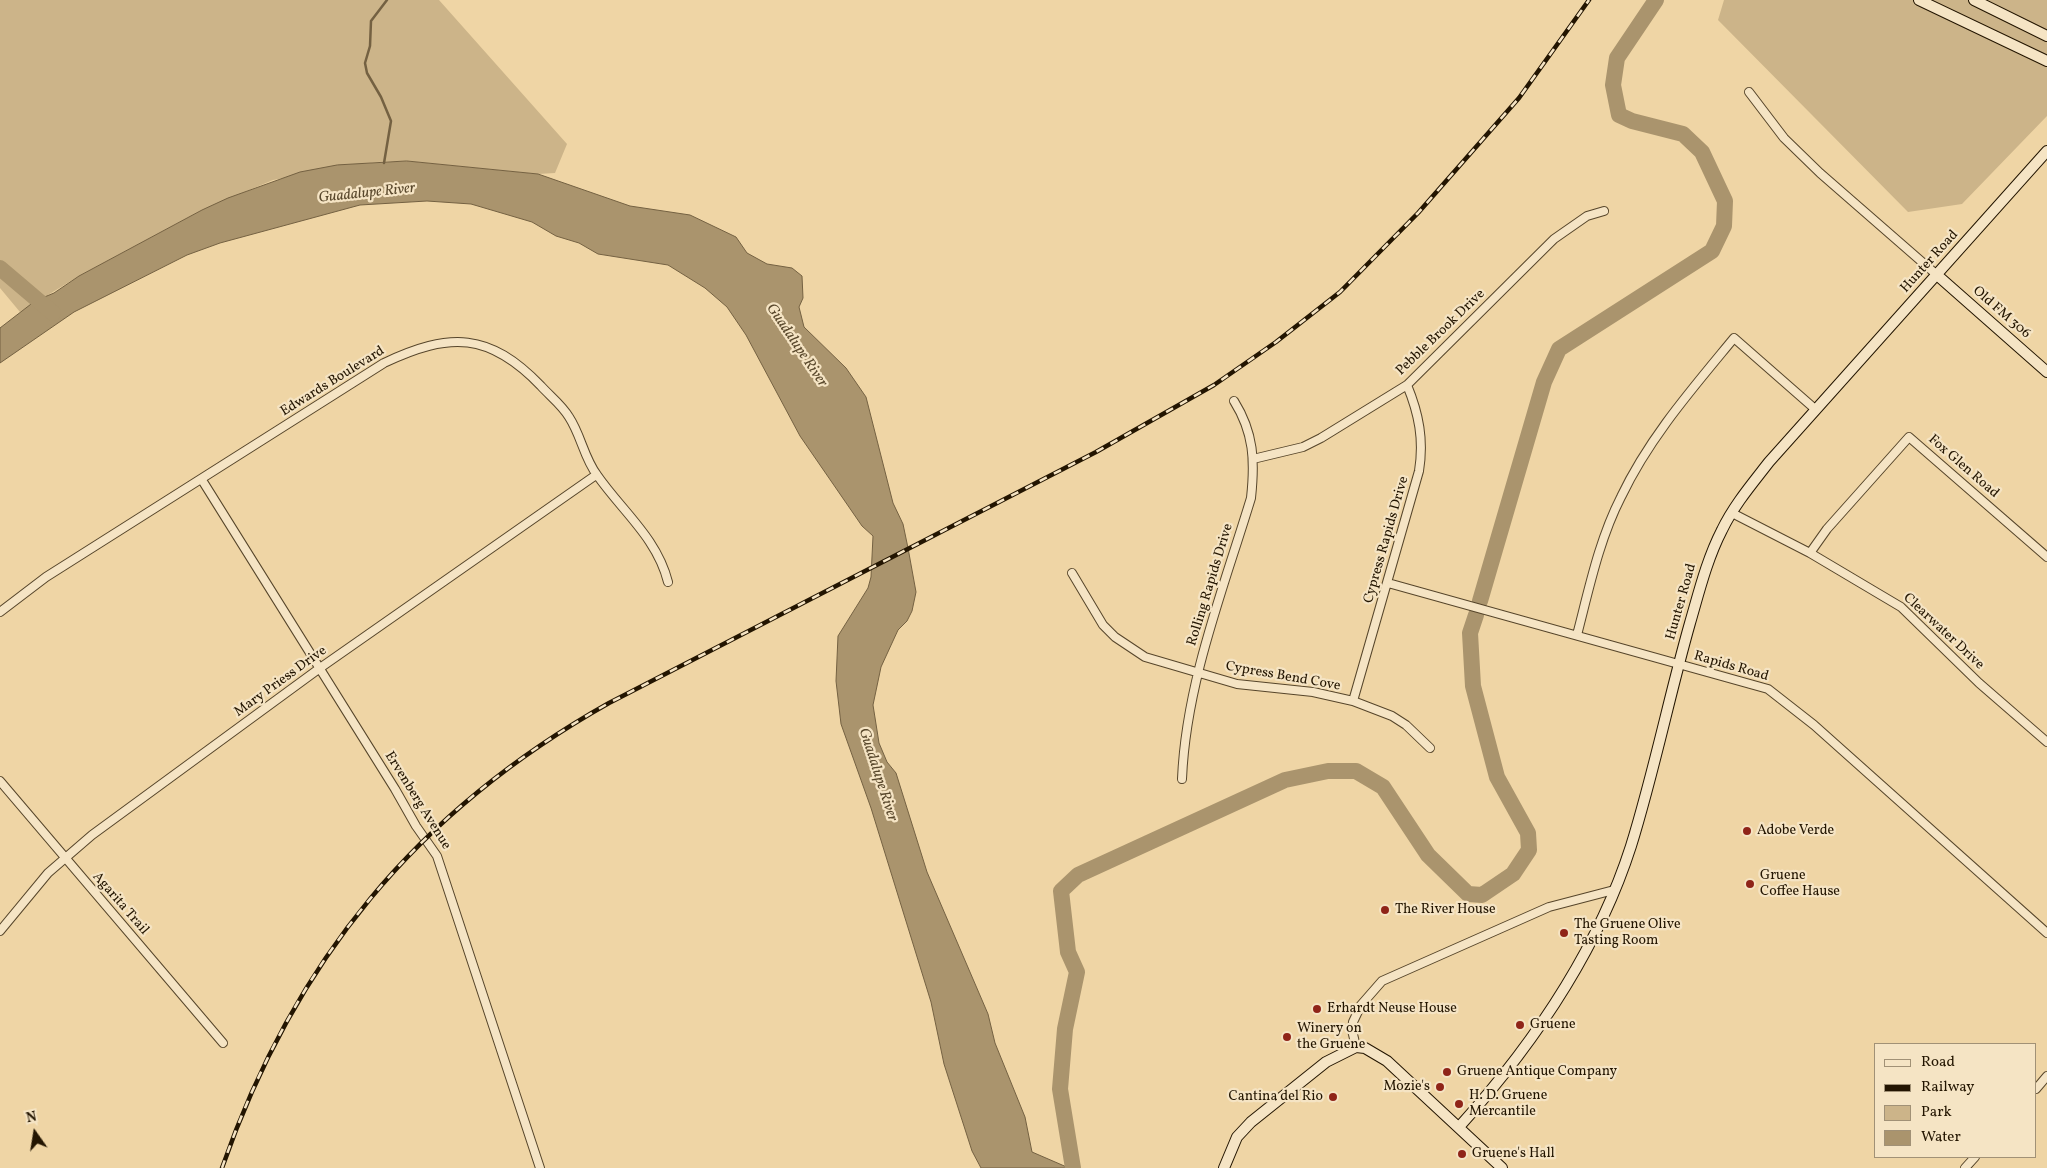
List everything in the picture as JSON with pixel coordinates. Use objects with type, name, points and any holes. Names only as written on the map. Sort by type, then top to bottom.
[{"type":"street","points":[[1919,0],[2047,61]]},
{"type":"street","points":[[1974,0],[2047,36]]},
{"type":"street","points":[[1749,92],[1778,131],[1820,173],[1937,275]]},
{"type":"street","name":"Hunter Road","points":[[1459,1127],[1514,1064],[1555,1005],[1571,978],[1614,890],[1631,846],[1678,665],[1709,561],[1732,513],[1769,462],[1814,410],[2047,151]]},
{"type":"street","name":"Pebble Brook Drive","points":[[1253,458],[1303,447],[1407,385],[1554,239],[1587,216],[1604,211]]},
{"type":"street","name":"Old FM 306","points":[[1937,275],[2047,372]]},
{"type":"street","points":[[1577,635],[1603,540],[1624,490],[1638,464],[1670,416],[1734,338],[1814,410]]},
{"type":"street","name":"Edwards Boulevard","points":[[0,612],[46,578],[384,363],[424,348],[463,341],[494,349],[527,371],[569,417],[596,475],[657,551],[668,582]]},
{"type":"street","name":"Cypress Rapids Drive","points":[[1353,702],[1388,584],[1422,455],[1420,424],[1407,385]]},
{"type":"street","name":"Rolling Rapids Drive","points":[[1182,779],[1184,735],[1198,672],[1251,498],[1253,458],[1246,420],[1234,400]]},
{"type":"street","name":"Fox Glen Road","points":[[1810,553],[1827,530],[1909,437],[2047,557]]},
{"type":"street","name":"Mary Priess Drive","points":[[0,931],[40,882],[64,858],[92,835],[320,668],[596,475]]},
{"type":"street","name":"Ervenberg Avenue","points":[[202,480],[442,866],[540,1168]]},
{"type":"street","name":"Clearwater Drive","points":[[1732,513],[1810,553],[1901,607],[1979,683],[2047,742]]},
{"type":"street","name":"Cypress Bend Cove","points":[[1072,573],[1103,625],[1115,637],[1145,657],[1166,665],[1198,672],[1237,684],[1313,692],[1353,702],[1392,716],[1406,725],[1430,748]]},
{"type":"street","name":"Rapids Road","points":[[1388,584],[1768,689],[1809,721],[2047,933]]},
{"type":"street","name":"Agarita Trail","points":[[0,781],[223,1043]]},
{"type":"street","points":[[1356,1047],[1352,1030],[1353,1022],[1360,1005],[1382,981],[1549,907],[1614,890]]},
{"type":"street","points":[[1225,1166],[1237,1137],[1251,1122],[1326,1062],[1356,1047],[1365,1048],[1387,1061],[1502,1168]]},
{"type":"street","points":[[2037,1088],[2047,1076]]},
{"type":"street","points":[[1965,1168],[1974,1158]]},
{"type":"green space","points":[[0,0],[439,0],[567,144],[555,173],[538,174],[407,161],[376,162],[273,180],[202,210],[79,276],[20,312],[0,288]]},
{"type":"green space","points":[[1724,0],[2047,0],[2047,116],[1962,204],[1908,212],[1718,20]]},
{"type":"water","name":"Guadalupe River","points":[[407,161],[538,174],[630,206],[690,215],[736,237],[747,253],[767,264],[792,268],[802,276],[803,298],[799,307],[804,327],[846,368],[866,397],[893,503],[903,524],[916,592],[912,611],[907,621],[898,630],[881,667],[873,705],[879,743],[887,762],[896,773],[927,872],[988,1014],[995,1043],[1025,1117],[1032,1152],[1069,1168],[981,1168],[972,1151],[944,1064],[931,1002],[871,808],[841,724],[836,681],[838,636],[868,588],[871,577],[873,536],[862,526],[800,436],[746,335],[727,307],[705,288],[668,265],[598,254],[579,243],[556,236],[532,222],[471,204],[427,201],[360,205],[220,243],[187,255],[74,312],[0,363],[0,328],[35,301],[54,293],[79,276],[202,210],[228,198],[300,172],[337,165]]},
{"type":"waterway","points":[[384,163],[391,121],[381,97],[367,73],[365,63],[370,46],[371,21],[387,0]]},
{"type":"waterway","points":[[1480,601],[1544,382],[1559,349],[1712,251],[1724,226],[1725,201],[1702,152],[1683,134],[1632,121],[1619,115],[1613,85],[1617,58],[1656,0]]},
{"type":"waterway","points":[[0,268],[53,313]]},
{"type":"waterway","points":[[1073,1168],[1060,1089],[1065,1029],[1077,972],[1068,952],[1061,891],[1078,875],[1285,780],[1328,771],[1356,771],[1383,787],[1428,855],[1468,894],[1482,895],[1513,874],[1529,850],[1528,833],[1497,777],[1473,686],[1470,633],[1476,615]]},
{"type":"railway","points":[[222,1168],[251,1093],[286,1023],[325,958],[370,898],[421,843],[478,792],[540,745],[609,703],[1096,452],[1214,385],[1276,342],[1340,292],[1418,213],[1519,98],[1589,0]]},
{"type":"place","name":"Adobe Verde","points":[[1747,831]]},
{"type":"place","name":"Gruene Coffee Hause","points":[[1750,884]]},
{"type":"place","name":"The River House","points":[[1385,910]]},
{"type":"place","name":"The Gruene Olive Tasting Room","points":[[1564,933]]},
{"type":"place","name":"Erhardt Neuse House","points":[[1317,1009]]},
{"type":"place","name":"Gruene","points":[[1520,1025]]},
{"type":"place","name":"Winery on the Gruene","points":[[1287,1037]]},
{"type":"place","name":"Gruene Antique Company","points":[[1447,1072]]},
{"type":"place","name":"Mozie's","points":[[1440,1087]]},
{"type":"place","name":"Cantina del Rio","points":[[1333,1097]]},
{"type":"place","name":"H. D. Gruene Mercantile","points":[[1459,1104]]},
{"type":"place","name":"Gruene's Hall","points":[[1462,1154]]}]
